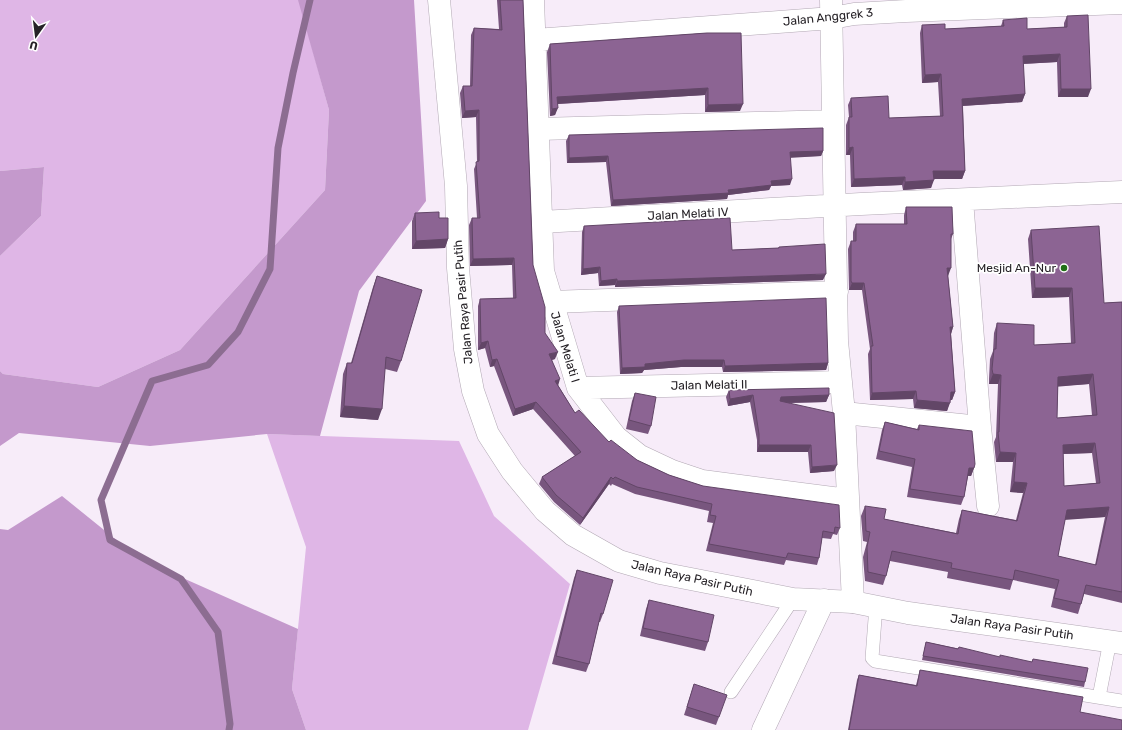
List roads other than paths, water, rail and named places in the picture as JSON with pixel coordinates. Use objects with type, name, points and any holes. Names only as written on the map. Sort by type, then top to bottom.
[{"type":"street","name":"Jalan Raya Pasir Putih","points":[[439,0],[456,186],[458,268],[465,349],[473,391],[488,434],[512,471],[545,511],[573,535],[619,561],[660,573],[793,599],[853,602],[1116,642]]},
{"type":"street","name":"Jalan Melati I","points":[[533,0],[539,129],[543,271],[551,302],[578,388],[616,437],[640,456],[672,471],[702,481],[848,500]]},
{"type":"street","name":"Jalan Anggrek 3","points":[[535,40],[832,9],[854,14],[906,10],[1122,3]]},
{"type":"street","points":[[832,9],[833,121],[838,292],[837,341],[844,413],[853,602]]},
{"type":"street","points":[[539,129],[833,121]]},
{"type":"street","name":"Jalan Melati IV","points":[[541,222],[1122,192]]},
{"type":"street","points":[[962,200],[980,427],[988,506]]},
{"type":"street","points":[[551,302],[838,292]]},
{"type":"street","name":"Jalan Melati II","points":[[578,388],[840,382]]},
{"type":"street","points":[[844,413],[980,427]]},
{"type":"street","points":[[764,730],[824,600]]},
{"type":"lane","points":[[731,692],[793,599]]},
{"type":"lane","points":[[876,606],[872,658],[875,661],[1122,701]]},
{"type":"lane","points":[[1100,697],[1116,642]]},
{"type":"waterway","points":[[229,730],[230,724],[218,632],[181,579],[110,540],[101,500],[152,381],[208,365],[238,332],[270,269],[278,148],[310,0]]},
{"type":"place","name":"Mesjid An-Nur","points":[[1064,268]]}]
